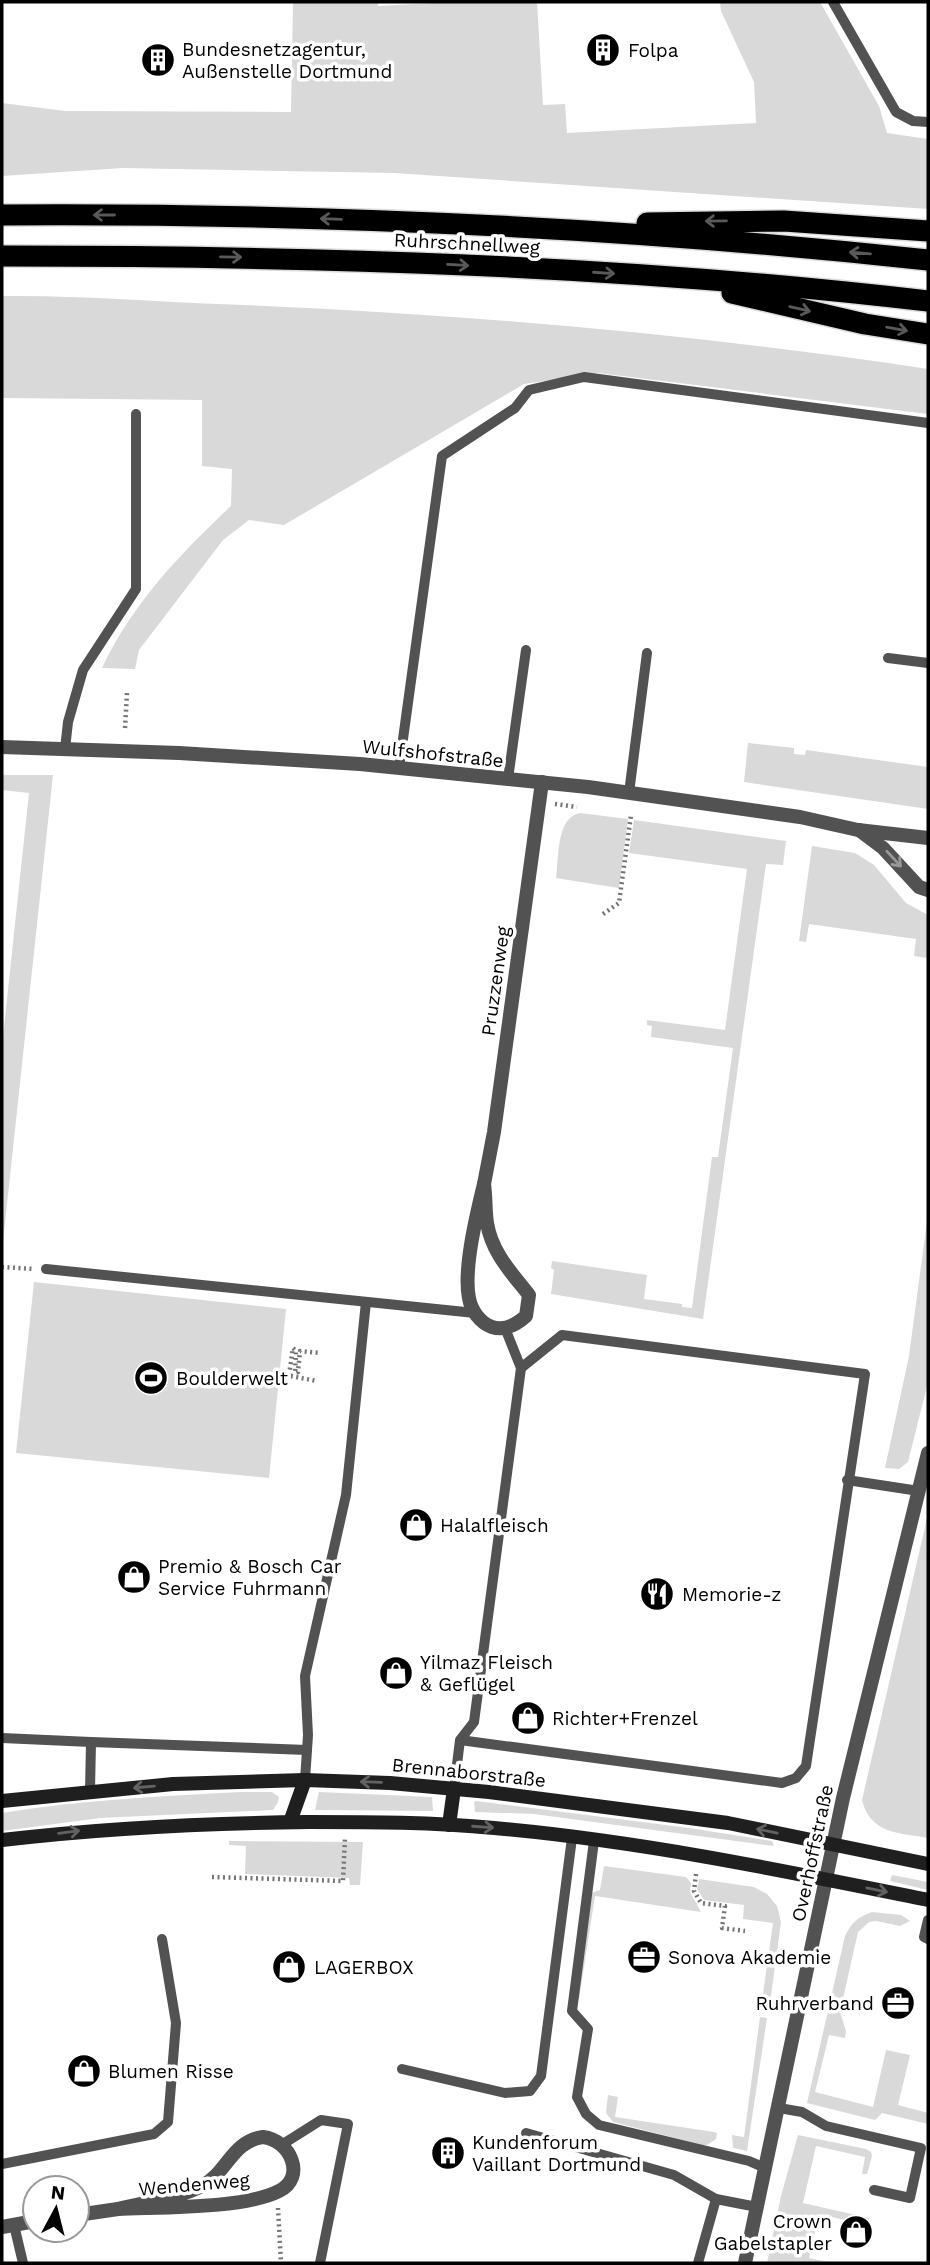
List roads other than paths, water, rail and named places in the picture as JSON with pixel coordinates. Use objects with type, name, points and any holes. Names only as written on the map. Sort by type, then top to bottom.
[{"type":"highway","name":"Ruhrschnellweg","points":[[2,215],[219,216],[484,225],[665,236],[928,260]]},
{"type":"highway","points":[[484,225],[784,220],[928,231]]},
{"type":"highway","name":"Ruhrschnellweg","points":[[2,256],[163,256],[377,261],[637,275],[928,301]]},
{"type":"highway","points":[[637,275],[691,284],[865,324],[928,334]]},
{"type":"main road","name":"Brennaborstraße","points":[[2,1801],[173,1784],[305,1780],[390,1783],[454,1788],[728,1823],[928,1864]]},
{"type":"main road","points":[[290,1822],[305,1780]]},
{"type":"main road","points":[[449,1825],[454,1788]]},
{"type":"main road","points":[[2,1840],[177,1824],[390,1822],[449,1825],[495,1828],[722,1858],[928,1900]]},
{"type":"street","name":"Wulfshofstraße","points":[[2,747],[179,753],[400,768],[629,793],[800,817],[858,830],[928,838]]},
{"type":"street","name":"Pruzzenweg","points":[[475,1313],[469,1298],[469,1272],[477,1214],[494,1132],[542,782]]},
{"type":"street","name":"Wulfshofstraße","points":[[858,830],[883,848],[919,887],[928,890]]},
{"type":"street","name":"Pruzzenweg","points":[[484,1184],[487,1223],[495,1249],[506,1269],[528,1295],[526,1316],[516,1325],[505,1328]]},
{"type":"street","points":[[475,1313],[485,1324],[505,1328]]},
{"type":"street","name":"Overhoffstraße","points":[[745,2263],[843,1798],[928,1453]]},
{"type":"street","name":"Wendenweg","points":[[91,2213],[217,2204],[268,2195],[285,2188],[291,2177],[292,2160],[283,2144],[272,2138],[254,2138],[237,2148],[215,2176],[201,2186],[118,2209]]},
{"type":"lane","points":[[833,2],[896,112],[913,121],[928,122]]},
{"type":"lane","points":[[400,768],[442,456],[515,408],[529,390],[584,377],[928,424]]},
{"type":"lane","points":[[65,749],[68,723],[83,670],[136,589],[136,414]]},
{"type":"lane","points":[[508,779],[526,650]]},
{"type":"lane","points":[[629,793],[647,653]]},
{"type":"lane","points":[[888,659],[928,663]]},
{"type":"lane","points":[[46,1269],[475,1313]]},
{"type":"lane","points":[[305,1780],[309,1735],[305,1676],[346,1495],[366,1302]]},
{"type":"lane","points":[[454,1788],[460,1740],[474,1722],[521,1368],[505,1328]]},
{"type":"lane","points":[[460,1740],[768,1782],[782,1783],[796,1778],[806,1766],[865,1374],[562,1335],[521,1368]]},
{"type":"lane","points":[[848,1480],[919,1491]]},
{"type":"lane","points":[[2,1738],[307,1750]]},
{"type":"lane","points":[[90,1791],[91,1742]]},
{"type":"lane","points":[[402,2069],[505,2093],[530,2091],[541,2076],[572,1838]]},
{"type":"lane","points":[[594,1841],[572,2011],[588,2029],[577,2097],[586,2114],[599,2125],[749,2161],[765,2168]]},
{"type":"lane","points":[[928,1920],[924,1937],[928,1939]]},
{"type":"lane","points":[[2,2164],[154,2134],[168,2122],[176,2023],[162,1939]]},
{"type":"lane","points":[[779,2108],[802,2112],[826,2126],[921,2148],[910,2198],[874,2190]]},
{"type":"lane","points":[[283,2144],[321,2120],[348,2124],[320,2263]]},
{"type":"lane","points":[[526,2133],[674,2175],[716,2199],[757,2207]]},
{"type":"lane","points":[[698,2263],[716,2199]]},
{"type":"lane","points":[[8,2226],[23,2263]]},
{"type":"place","name":"Folpa","points":[[603,50]]},
{"type":"place","name":"Bundesnetzagentur, Außenstelle Dortmund","points":[[158,60]]},
{"type":"place","name":"Boulderwelt","points":[[151,1378]]},
{"type":"place","name":"Halalfleisch","points":[[416,1525]]},
{"type":"place","name":"Premio & Bosch Car Service Fuhrmann","points":[[134,1577]]},
{"type":"place","name":"Memorie-z","points":[[657,1594]]},
{"type":"place","name":"Yilmaz Fleisch & Geflügel","points":[[396,1673]]},
{"type":"place","name":"Richter+Frenzel","points":[[528,1718]]},
{"type":"place","name":"Sonova Akademie","points":[[644,1957]]},
{"type":"place","name":"LAGERBOX","points":[[289,1967]]},
{"type":"place","name":"Ruhrverband","points":[[898,2003]]},
{"type":"place","name":"Blumen Risse","points":[[84,2071]]},
{"type":"place","name":"Kundenforum Vaillant Dortmund","points":[[448,2153]]},
{"type":"place","name":"Crown Gabelstapler","points":[[856,2232]]}]
